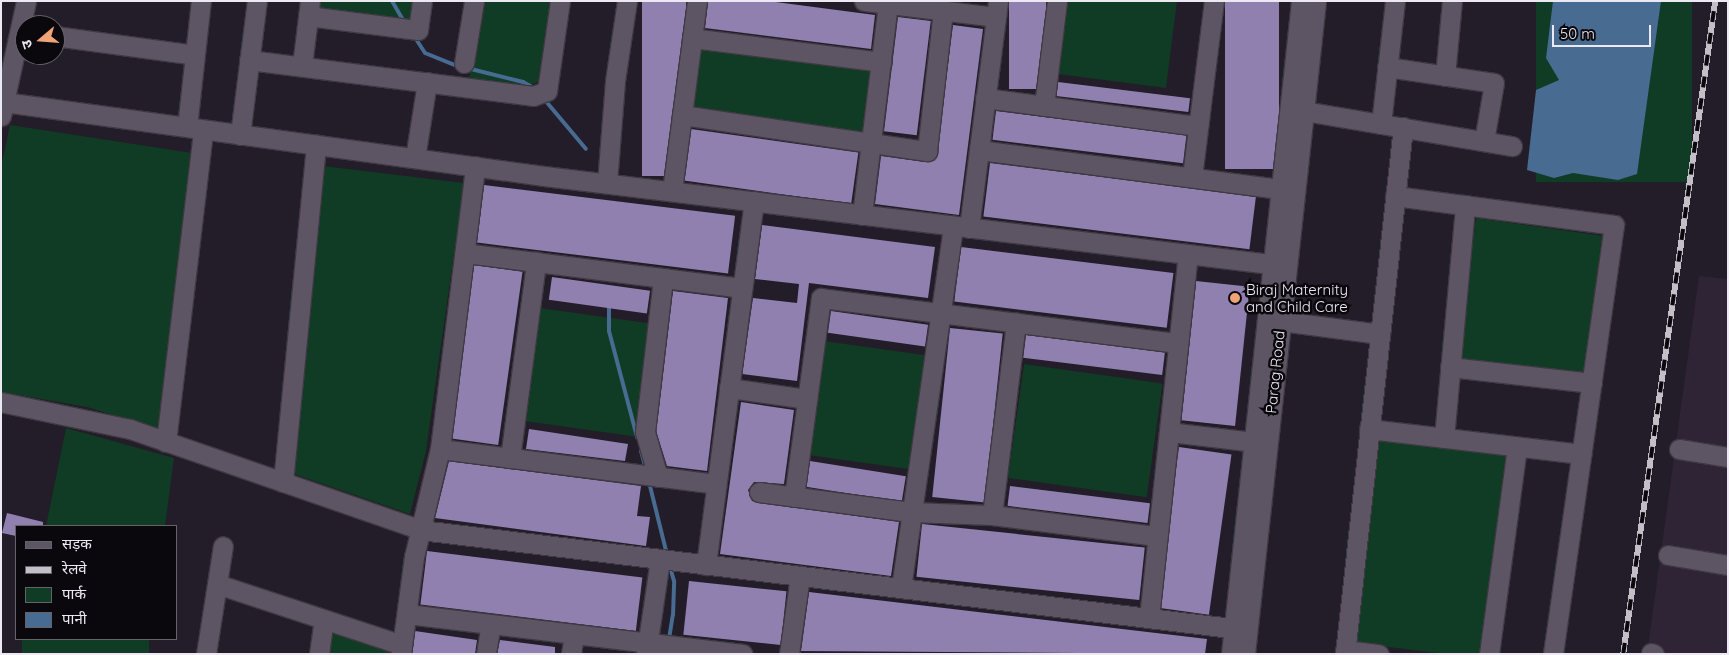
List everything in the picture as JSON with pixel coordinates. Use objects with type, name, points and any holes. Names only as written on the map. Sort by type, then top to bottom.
[{"type":"street","points":[[24,15],[26,1]]},
{"type":"street","points":[[166,442],[195,128],[195,55],[201,1]]},
{"type":"street","points":[[240,134],[257,1]]},
{"type":"street","points":[[302,66],[309,8],[410,29],[422,1]]},
{"type":"street","points":[[464,63],[474,1]]},
{"type":"street","points":[[249,60],[540,94],[560,1]]},
{"type":"street","points":[[607,183],[615,81],[627,1]]},
{"type":"street","points":[[672,191],[697,1]]},
{"type":"street","points":[[864,1],[943,11],[997,9],[979,150],[940,313],[900,588]]},
{"type":"street","points":[[1044,106],[1057,1]]},
{"type":"street","points":[[1192,178],[1214,1]]},
{"type":"street","name":"Parag Road","points":[[1231,654],[1240,629],[1281,320],[1281,189],[1301,1]]},
{"type":"street","name":"Parag Road","points":[[1245,654],[1240,629],[1254,442],[1304,110],[1316,1]]},
{"type":"street","points":[[1381,124],[1395,1]]},
{"type":"street","points":[[1445,76],[1452,1]]},
{"type":"street","points":[[862,215],[888,4]]},
{"type":"street","points":[[682,115],[871,145],[927,151],[943,11]]},
{"type":"street","points":[[65,37],[195,55]]},
{"type":"street","points":[[692,38],[881,62]]},
{"type":"street","points":[[15,44],[8,57],[3,109],[195,128],[607,183],[1280,265]]},
{"type":"street","points":[[1387,67],[1494,83],[1484,141]]},
{"type":"street","points":[[415,158],[427,82]]},
{"type":"street","points":[[986,98],[1198,126]]},
{"type":"street","points":[[1304,110],[1512,146]]},
{"type":"street","points":[[1379,654],[1345,652],[1403,127]]},
{"type":"street","points":[[283,482],[316,145]]},
{"type":"street","points":[[979,150],[1281,189]]},
{"type":"street","points":[[217,584],[324,619],[402,649],[406,614],[421,530],[440,449],[475,166]]},
{"type":"street","points":[[1395,196],[1614,225],[1554,654]]},
{"type":"street","points":[[706,565],[754,201]]},
{"type":"street","points":[[1444,438],[1465,205]]},
{"type":"street","points":[[464,253],[742,288]]},
{"type":"street","points":[[1149,618],[1188,254]]},
{"type":"street","points":[[510,458],[536,262]]},
{"type":"street","points":[[649,476],[645,432],[663,278]]},
{"type":"street","points":[[794,497],[820,298],[1178,343]]},
{"type":"street","points":[[1281,320],[1380,334]]},
{"type":"street","points":[[992,515],[1016,322]]},
{"type":"street","points":[[1450,368],[1592,383]]},
{"type":"street","points":[[729,388],[807,399]]},
{"type":"street","points":[[1,402],[130,429],[421,530],[1240,629]]},
{"type":"street","points":[[1369,429],[1582,454]]},
{"type":"street","points":[[1168,432],[1254,442]]},
{"type":"street","points":[[1490,654],[1518,447]]},
{"type":"street","points":[[440,449],[716,484]]},
{"type":"street","points":[[1679,449],[1728,457]]},
{"type":"street","points":[[759,492],[911,512],[992,515],[1157,536]]},
{"type":"street","points":[[206,654],[223,546]]},
{"type":"street","points":[[1668,556],[1728,565]]},
{"type":"street","points":[[657,646],[667,560]]},
{"type":"street","points":[[789,654],[800,576]]},
{"type":"street","points":[[406,614],[657,646],[743,654]]},
{"type":"street","points":[[318,654],[324,619]]},
{"type":"street","points":[[486,654],[491,624]]},
{"type":"street","points":[[570,654],[574,634]]},
{"type":"shaded area","points":[[1699,276],[1728,279],[1728,654],[1647,654]]},
{"type":"green space","points":[[318,1],[414,1],[412,21],[317,10]]},
{"type":"green space","points":[[479,1],[554,1],[543,81],[518,88],[469,82]]},
{"type":"green space","points":[[1067,1],[1177,1],[1166,88],[1058,74]]},
{"type":"green space","points":[[1536,1],[1692,1],[1692,182],[1536,182]]},
{"type":"green space","points":[[699,45],[873,66],[865,133],[691,112]]},
{"type":"green space","points":[[10,125],[192,153],[161,430],[87,407],[1,392],[1,167]]},
{"type":"green space","points":[[323,166],[464,183],[426,451],[410,514],[294,474]]},
{"type":"green space","points":[[1476,218],[1604,236],[1584,377],[1456,359]]},
{"type":"green space","points":[[540,308],[651,324],[635,436],[524,421]]},
{"type":"green space","points":[[824,341],[926,355],[910,469],[808,455]]},
{"type":"green space","points":[[1024,364],[1163,383],[1147,497],[1008,478]]},
{"type":"green space","points":[[66,428],[174,458],[165,525],[46,525]]},
{"type":"green space","points":[[1379,440],[1507,456],[1484,654],[1446,654],[1355,643]]},
{"type":"green space","points":[[329,631],[392,653],[392,654],[325,654]]},
{"type":"green space","points":[[22,640],[149,640],[149,654],[22,654]]},
{"type":"water","points":[[1553,1],[1661,1],[1637,174],[1618,180],[1573,173],[1554,178],[1527,170],[1536,90],[1559,80],[1546,58]]},
{"type":"building","points":[[642,1],[686,1],[686,176],[642,176]]},
{"type":"building","points":[[708,1],[768,1],[875,15],[871,49],[705,28]]},
{"type":"building","points":[[1009,1],[1046,1],[1046,89],[1009,89]]},
{"type":"building","points":[[1225,1],[1279,1],[1279,169],[1225,169]]},
{"type":"building","points":[[898,17],[931,21],[917,135],[884,131]]},
{"type":"building","points":[[953,25],[983,29],[959,215],[875,204],[881,156],[925,162],[936,157]]},
{"type":"building","points":[[1058,82],[1190,98],[1188,112],[1056,96]]},
{"type":"building","points":[[996,111],[1187,134],[1183,163],[992,140]]},
{"type":"building","points":[[691,129],[858,153],[851,204],[684,180]]},
{"type":"building","points":[[990,163],[1256,196],[1249,249],[983,217]]},
{"type":"building","points":[[484,185],[735,216],[728,273],[477,243]]},
{"type":"building","points":[[762,225],[935,247],[928,298],[809,283],[797,381],[742,374],[753,298],[797,303],[799,284],[755,279]]},
{"type":"building","points":[[961,247],[1173,273],[1167,328],[954,302]]},
{"type":"building","points":[[474,265],[523,272],[498,445],[450,438]]},
{"type":"building","points":[[552,277],[650,291],[647,314],[549,300]]},
{"type":"building","points":[[1196,281],[1250,287],[1235,426],[1181,420]]},
{"type":"building","points":[[673,291],[728,298],[707,471],[667,466],[656,431]]},
{"type":"building","points":[[831,311],[928,325],[925,346],[828,333]]},
{"type":"building","points":[[950,328],[1003,334],[985,503],[932,497]]},
{"type":"building","points":[[1026,335],[1165,352],[1162,375],[1023,358]]},
{"type":"building","points":[[741,402],[794,410],[784,484],[754,482],[748,490],[752,501],[899,522],[891,576],[720,554]]},
{"type":"building","points":[[529,429],[628,444],[625,461],[526,449]]},
{"type":"building","points":[[1179,447],[1231,454],[1209,615],[1156,607]]},
{"type":"building","points":[[449,461],[641,486],[637,516],[650,517],[646,546],[435,518]]},
{"type":"building","points":[[810,461],[906,476],[902,502],[806,487]]},
{"type":"building","points":[[1010,486],[1150,503],[1148,523],[1008,506]]},
{"type":"building","points":[[7,513],[43,522],[43,525],[15,525],[15,536],[2,533]]},
{"type":"building","points":[[922,524],[1145,547],[1139,600],[916,577]]},
{"type":"building","points":[[427,551],[642,577],[636,631],[420,605]]},
{"type":"building","points":[[689,581],[786,591],[781,645],[683,635]]},
{"type":"building","points":[[809,592],[1207,639],[1205,654],[801,651]]},
{"type":"building","points":[[415,631],[477,640],[475,654],[412,654]]},
{"type":"building","points":[[500,640],[555,647],[555,654],[497,654]]},
{"type":"waterway","points":[[392,1],[404,22]]},
{"type":"waterway","points":[[414,36],[425,53],[458,66]]},
{"type":"waterway","points":[[467,68],[523,82],[534,88]]},
{"type":"waterway","points":[[544,99],[586,149]]},
{"type":"waterway","points":[[609,305],[609,331],[637,437]]},
{"type":"waterway","points":[[641,451],[646,470]]},
{"type":"waterway","points":[[649,482],[667,555]]},
{"type":"waterway","points":[[669,639],[673,615],[674,581],[670,567]]},
{"type":"railway","points":[[1623,654],[1715,1]]},
{"type":"place","name":"Biraj Maternity and Child Care","points":[[1235,298]]}]
